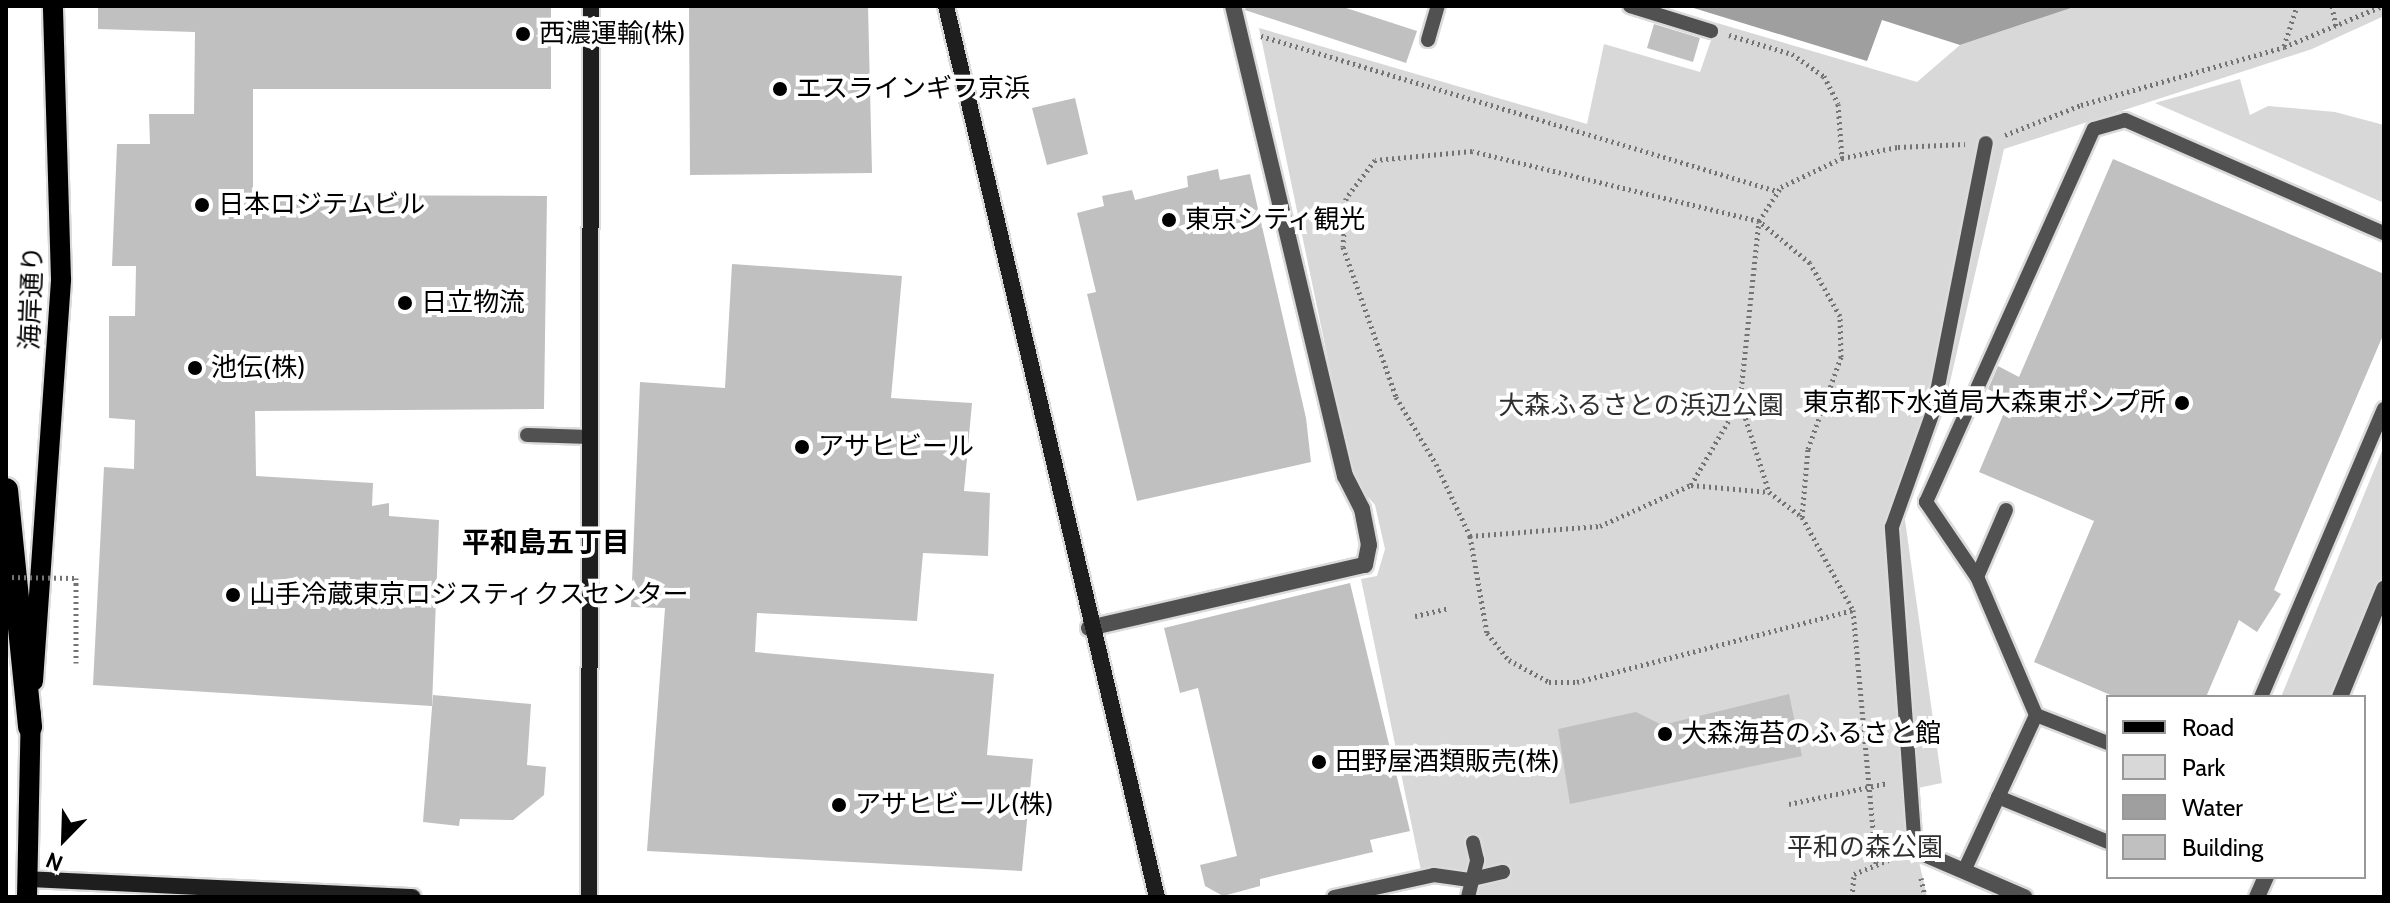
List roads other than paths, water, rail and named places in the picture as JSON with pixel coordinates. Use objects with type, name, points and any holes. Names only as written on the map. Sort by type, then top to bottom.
[{"type":"highway","points":[[6,490],[30,727]]},
{"type":"main road","name":"海岸通り","points":[[27,888],[30,727],[61,279],[53,6]]},
{"type":"street","points":[[589,897],[591,6]]},
{"type":"street","points":[[946,6],[1089,628],[1157,897]]},
{"type":"street","points":[[1089,628],[1365,565],[1369,545],[1362,509],[1345,476],[1233,6]]},
{"type":"street","points":[[2341,695],[2384,589]]},
{"type":"street","points":[[1915,850],[2024,897]]},
{"type":"street","points":[[27,888],[413,897]]},
{"type":"lane","points":[[1428,40],[1438,6]]},
{"type":"lane","points":[[1630,6],[1711,31]]},
{"type":"lane","points":[[2106,742],[2036,715],[1977,577],[1926,502],[2094,129],[2125,120],[2384,233]]},
{"type":"lane","points":[[1915,850],[1892,527],[1933,412],[1986,143]]},
{"type":"lane","points":[[2262,695],[2384,409]]},
{"type":"lane","points":[[527,435],[590,437]]},
{"type":"lane","points":[[1977,577],[2006,510]]},
{"type":"lane","points":[[1964,871],[2036,715]]},
{"type":"lane","points":[[1998,797],[2106,841]]},
{"type":"lane","points":[[1468,897],[1468,880],[1477,860],[1473,842]]},
{"type":"lane","points":[[1334,897],[1434,875],[1468,880],[1503,872]]},
{"type":"water","points":[[1687,6],[2077,6],[1960,45],[1882,20],[1867,61]]},
{"type":"place","name":"西濃運輸(株)","points":[[523,34]]},
{"type":"place","name":"エスラインギフ京浜","points":[[780,89]]},
{"type":"place","name":"日本ロジテムビル","points":[[202,205]]},
{"type":"place","name":"東京シティ観光","points":[[1169,220]]},
{"type":"place","name":"日立物流","points":[[405,303]]},
{"type":"place","name":"池伝(株)","points":[[195,368]]},
{"type":"place","name":"東京都下水道局大森東ポンプ所","points":[[2182,403]]},
{"type":"place","name":"アサヒビール","points":[[802,447]]},
{"type":"place","name":"山手冷蔵東京ロジスティクスセンター","points":[[233,595]]},
{"type":"place","name":"大森海苔のふるさと館","points":[[1665,734]]},
{"type":"place","name":"田野屋酒類販売(株)","points":[[1319,762]]},
{"type":"place","name":"アサヒビール(株)","points":[[839,805]]},
{"type":"district","name":"平和島五丁目","points":[[546,542]]},
{"type":"park label","name":"大森ふるさとの浜辺公園","points":[[1641,406]]},
{"type":"park label","name":"平和の森公園","points":[[1865,848]]}]
